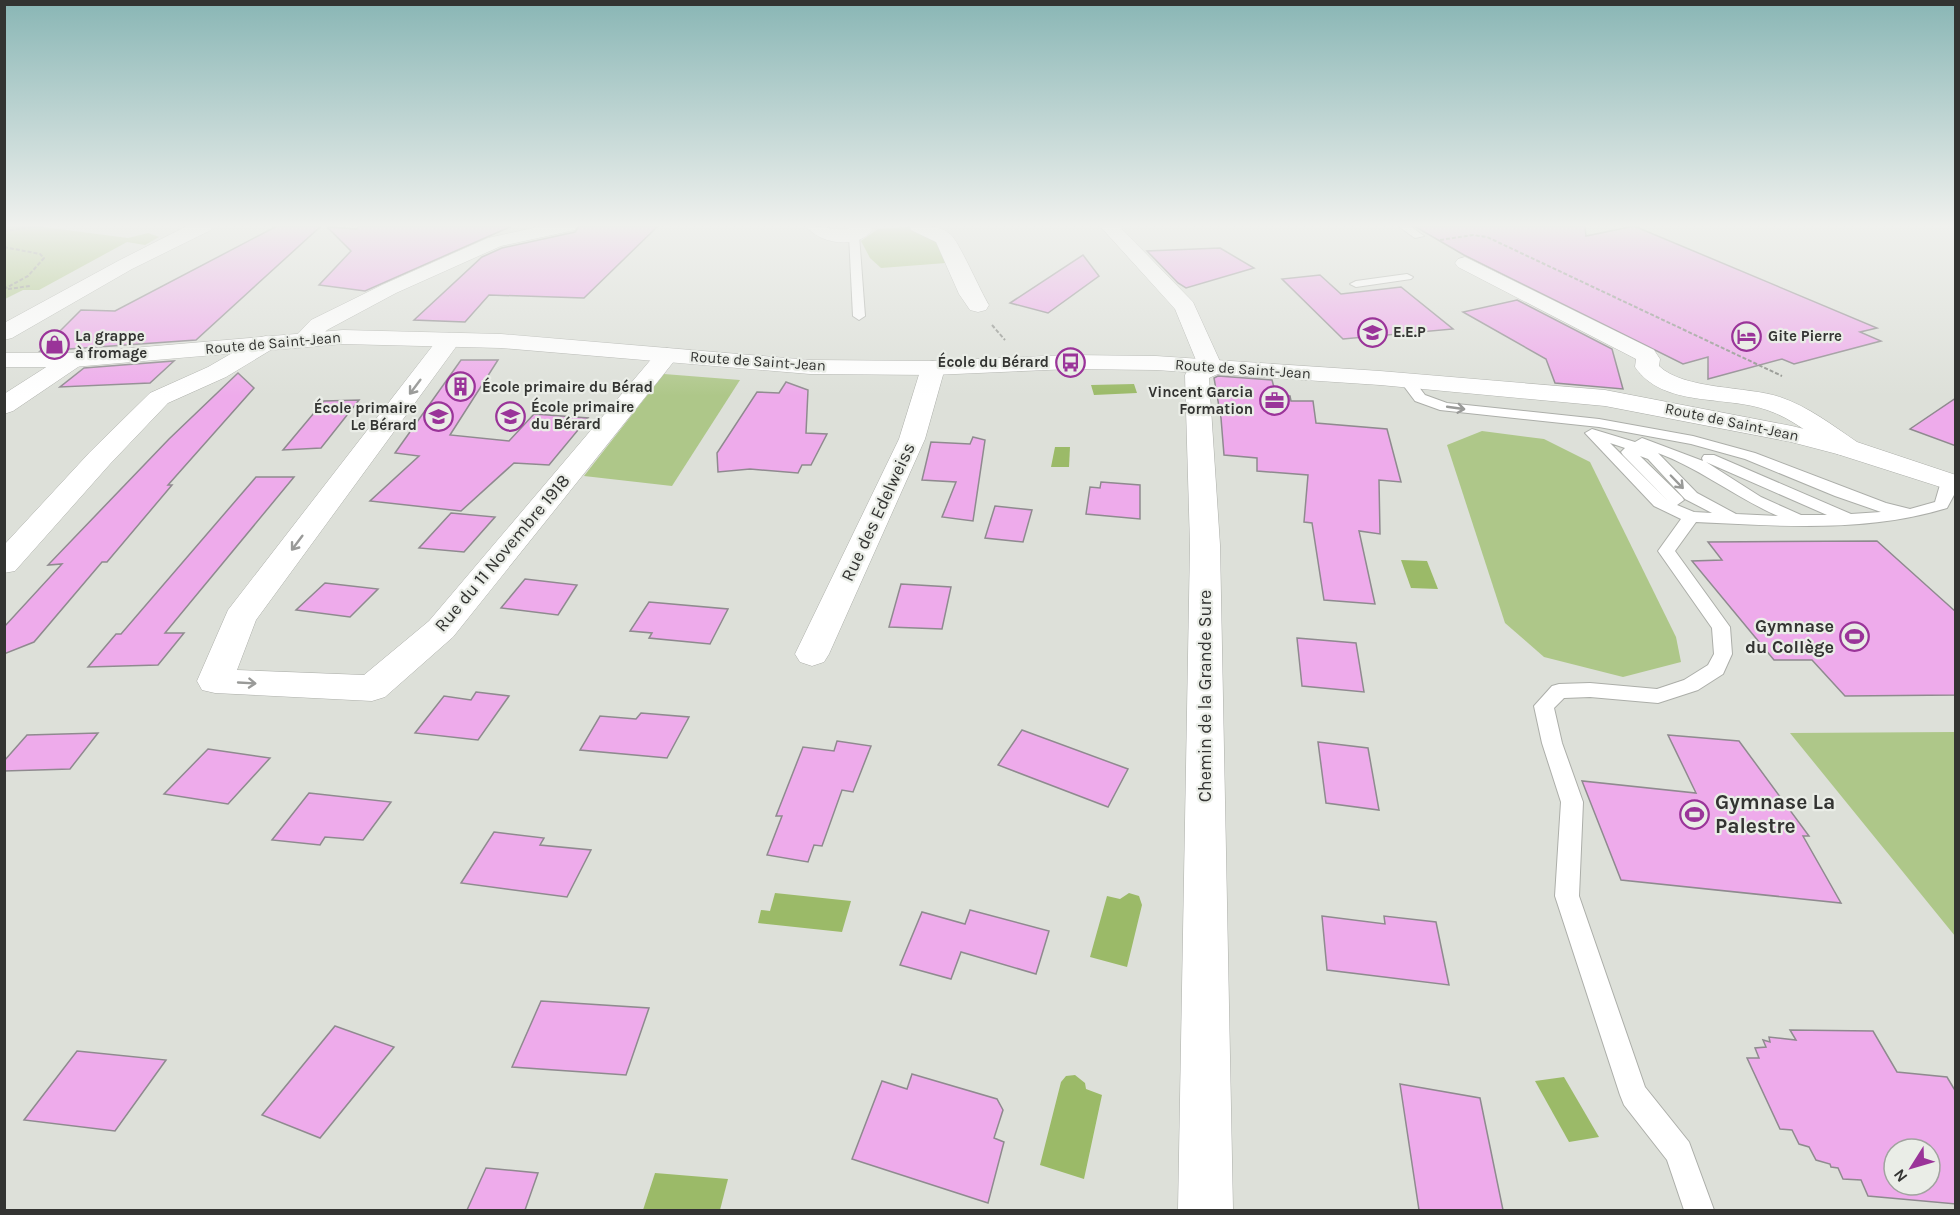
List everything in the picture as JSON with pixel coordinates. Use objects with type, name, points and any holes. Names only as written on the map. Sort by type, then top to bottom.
[{"type":"street","points":[[4,333],[97,283]]},
{"type":"street","points":[[306,338],[319,326],[403,283]]},
{"type":"street","points":[[965,283],[978,305]]},
{"type":"street","points":[[1162,283],[1185,307],[1211,368]]},
{"type":"street","points":[[1504,283],[1646,355],[1648,359],[1646,363],[1650,372],[1665,382],[1770,402],[1796,412],[1847,448]]},
{"type":"street","name":"Route de Saint-Jean","points":[[4,360],[73,360],[306,338],[343,337],[501,341],[810,367],[933,368],[1143,362],[1575,394],[1649,405],[1741,423],[1847,448],[1951,483]]},
{"type":"street","name":"Rue du 11 Novembre 1918","points":[[449,340],[240,618],[215,681],[372,688],[441,629],[667,355]]},
{"type":"street","points":[[4,564],[100,458],[159,398],[217,372],[266,343]]},
{"type":"street","points":[[4,406],[73,360]]},
{"type":"street","name":"Rue des Edelweiss","points":[[812,654],[912,439],[933,368]]},
{"type":"street","name":"Chemin de la Grande Sure","points":[[1206,1210],[1205,545],[1197,375],[1211,368]]},
{"type":"street","name":"Route de Saint-Jean","points":[[1512,390],[1714,429],[1951,483]]},
{"type":"lane","points":[[858,283],[859,316]]},
{"type":"lane","points":[[1356,284],[1367,283]]},
{"type":"lane","points":[[1407,381],[1420,398],[1445,407],[1536,417],[1648,438],[1693,440],[1750,456],[1851,497],[1911,514]]},
{"type":"lane","points":[[1595,428],[1660,503],[1699,518],[1777,521],[1853,519],[1911,514],[1941,505],[1951,483]]},
{"type":"lane","points":[[1595,428],[1653,456],[1691,496],[1740,520]]},
{"type":"lane","points":[[1648,438],[1853,519]]},
{"type":"lane","points":[[1648,438],[1692,460],[1755,500],[1804,520]]},
{"type":"lane","points":[[1648,438],[1756,514],[1777,521]]},
{"type":"lane","points":[[1693,440],[1826,499],[1884,517]]},
{"type":"lane","points":[[1699,518],[1666,551],[1721,627],[1723,654],[1716,669],[1691,685],[1658,696],[1590,690],[1559,691],[1544,706],[1552,743],[1572,802],[1567,896],[1634,1095],[1679,1152],[1699,1210]]},
{"type":"path","points":[[1584,283],[1787,378]]},
{"type":"path","points":[[978,305],[1026,364]]},
{"type":"shaded area","points":[[5,283],[52,283],[39,290],[23,290],[5,299]]},
{"type":"shaded area","points":[[664,374],[740,380],[672,486],[584,476]]},
{"type":"shaded area","points":[[1134,384],[1137,393],[1094,395],[1091,385]]},
{"type":"shaded area","points":[[1482,431],[1544,439],[1590,462],[1676,637],[1681,662],[1623,677],[1544,657],[1505,623],[1447,445]]},
{"type":"shaded area","points":[[1055,447],[1070,447],[1069,467],[1051,467]]},
{"type":"shaded area","points":[[1401,560],[1427,561],[1438,589],[1411,588]]},
{"type":"shaded area","points":[[1956,732],[1955,936],[1790,733]]},
{"type":"shaded area","points":[[775,893],[851,901],[842,932],[758,923],[761,910],[770,911]]},
{"type":"shaded area","points":[[1129,893],[1139,896],[1142,905],[1127,967],[1090,957],[1107,896],[1120,899]]},
{"type":"shaded area","points":[[1075,1075],[1085,1083],[1086,1089],[1102,1095],[1084,1179],[1040,1165],[1061,1082],[1066,1076]]},
{"type":"shaded area","points":[[1564,1077],[1599,1137],[1569,1142],[1535,1081]]},
{"type":"shaded area","points":[[655,1173],[728,1179],[720,1210],[643,1210]]},
{"type":"building","points":[[169,283],[259,283],[196,340],[40,351],[81,310],[115,311]]},
{"type":"building","points":[[321,283],[384,283],[365,291],[319,285]]},
{"type":"building","points":[[454,283],[600,283],[584,298],[489,295],[465,322],[414,320]]},
{"type":"building","points":[[1041,283],[1090,283],[1048,313],[1010,303]]},
{"type":"building","points":[[1178,283],[1204,283],[1186,288]]},
{"type":"building","points":[[1286,283],[1329,283],[1341,294],[1401,287],[1453,329],[1343,339]]},
{"type":"building","points":[[1520,283],[1769,283],[1877,328],[1860,332],[1881,341],[1794,364],[1782,359],[1708,379],[1708,357],[1683,364]]},
{"type":"building","points":[[1517,300],[1612,349],[1623,389],[1555,383],[1546,359],[1463,312]]},
{"type":"building","name":"École primaire du Bérad","points":[[461,360],[498,360],[450,435],[509,441],[534,414],[588,418],[549,465],[514,463],[461,511],[370,501],[419,456],[395,453]]},
{"type":"building","points":[[174,361],[150,383],[60,387],[84,368]]},
{"type":"building","points":[[238,373],[254,388],[168,485],[172,485],[107,562],[102,562],[34,642],[4,654],[4,627],[62,564],[48,565],[169,439]]},
{"type":"building","points":[[1218,376],[1272,380],[1276,395],[1290,396],[1291,401],[1313,401],[1316,423],[1387,429],[1401,482],[1379,480],[1380,534],[1359,531],[1375,604],[1324,600],[1312,523],[1304,522],[1308,475],[1257,471],[1257,458],[1224,455],[1214,378]]},
{"type":"building","points":[[786,382],[808,390],[806,433],[827,434],[811,465],[802,465],[798,473],[750,469],[718,472],[717,453],[757,392],[779,393]]},
{"type":"building","points":[[1956,398],[1956,446],[1910,429]]},
{"type":"building","points":[[359,400],[321,448],[283,450],[324,401]]},
{"type":"building","points":[[973,437],[985,440],[973,521],[942,517],[956,482],[922,480],[931,442],[970,444]]},
{"type":"building","points":[[256,477],[294,477],[165,633],[184,633],[158,665],[88,667],[116,634],[121,634]]},
{"type":"building","points":[[1101,482],[1140,485],[1140,519],[1086,514],[1090,487],[1100,488]]},
{"type":"building","points":[[995,506],[1032,510],[1023,542],[985,538]]},
{"type":"building","points":[[451,513],[495,517],[464,552],[419,548]]},
{"type":"building","name":"Gymnase du Collège","points":[[1877,541],[1956,612],[1956,695],[1845,696],[1812,660],[1774,660],[1692,561],[1722,560],[1708,542]]},
{"type":"building","points":[[525,579],[577,585],[558,615],[501,608]]},
{"type":"building","points":[[325,583],[378,589],[350,617],[296,610]]},
{"type":"building","points":[[901,584],[951,587],[942,629],[889,627]]},
{"type":"building","points":[[649,602],[728,609],[710,644],[649,638],[652,633],[630,631]]},
{"type":"building","points":[[1297,638],[1356,643],[1364,692],[1302,686]]},
{"type":"building","points":[[476,692],[509,696],[478,740],[415,733],[444,696],[471,700]]},
{"type":"building","points":[[641,713],[689,717],[667,758],[580,750],[600,716],[636,719]]},
{"type":"building","points":[[1022,730],[1128,769],[1108,807],[998,765]]},
{"type":"building","points":[[98,733],[70,769],[4,771],[4,761],[27,735]]},
{"type":"building","name":"Gymnase La Palestre","points":[[1668,735],[1739,741],[1809,836],[1803,836],[1841,903],[1621,880],[1582,781],[1696,793]]},
{"type":"building","points":[[837,741],[871,746],[853,792],[842,790],[822,846],[814,845],[808,862],[767,855],[782,816],[776,816],[803,747],[834,751]]},
{"type":"building","points":[[1318,742],[1368,748],[1379,810],[1326,803]]},
{"type":"building","points":[[208,749],[270,758],[228,804],[164,794]]},
{"type":"building","points":[[309,793],[391,802],[363,840],[325,837],[320,845],[272,840]]},
{"type":"building","points":[[494,832],[544,838],[540,845],[591,850],[567,897],[461,883]]},
{"type":"building","points":[[970,910],[1049,931],[1036,974],[961,952],[951,979],[900,965],[922,912],[965,924]]},
{"type":"building","points":[[1322,916],[1385,924],[1384,916],[1436,922],[1449,985],[1327,970]]},
{"type":"building","points":[[541,1001],[649,1008],[626,1075],[512,1067]]},
{"type":"building","points":[[335,1026],[394,1047],[320,1138],[262,1115]]},
{"type":"building","points":[[1790,1030],[1873,1031],[1897,1072],[1947,1077],[1956,1092],[1956,1204],[1868,1196],[1861,1180],[1843,1179],[1838,1168],[1816,1160],[1809,1147],[1799,1144],[1792,1130],[1780,1129],[1747,1058],[1759,1058],[1755,1048],[1766,1047],[1763,1040],[1770,1042],[1769,1037],[1796,1040]]},
{"type":"building","points":[[77,1051],[166,1060],[115,1131],[24,1120]]},
{"type":"building","points":[[912,1074],[997,1099],[1003,1110],[994,1138],[1004,1142],[988,1203],[852,1159],[882,1081],[907,1089]]},
{"type":"building","points":[[1400,1084],[1480,1098],[1503,1210],[1419,1210]]},
{"type":"building","points":[[486,1168],[538,1173],[525,1210],[467,1210]]},
{"type":"place","name":"E.E.P","points":[[1372,332]]},
{"type":"place","name":"Gite Pierre","points":[[1747,336]]},
{"type":"place","name":"La grappe à fromage","points":[[54,345]]},
{"type":"place","name":"École du Bérard","points":[[1070,362]]},
{"type":"place","name":"École primaire du Bérad","points":[[461,387]]},
{"type":"place","name":"Vincent Garcia Formation","points":[[1274,401]]},
{"type":"place","name":"École primaire du Bérard","points":[[510,416]]},
{"type":"place","name":"École primaire Le Bérard","points":[[438,417]]},
{"type":"place","name":"Gymnase du Collège","points":[[1855,636]]},
{"type":"place","name":"Gymnase La Palestre","points":[[1694,814]]}]
